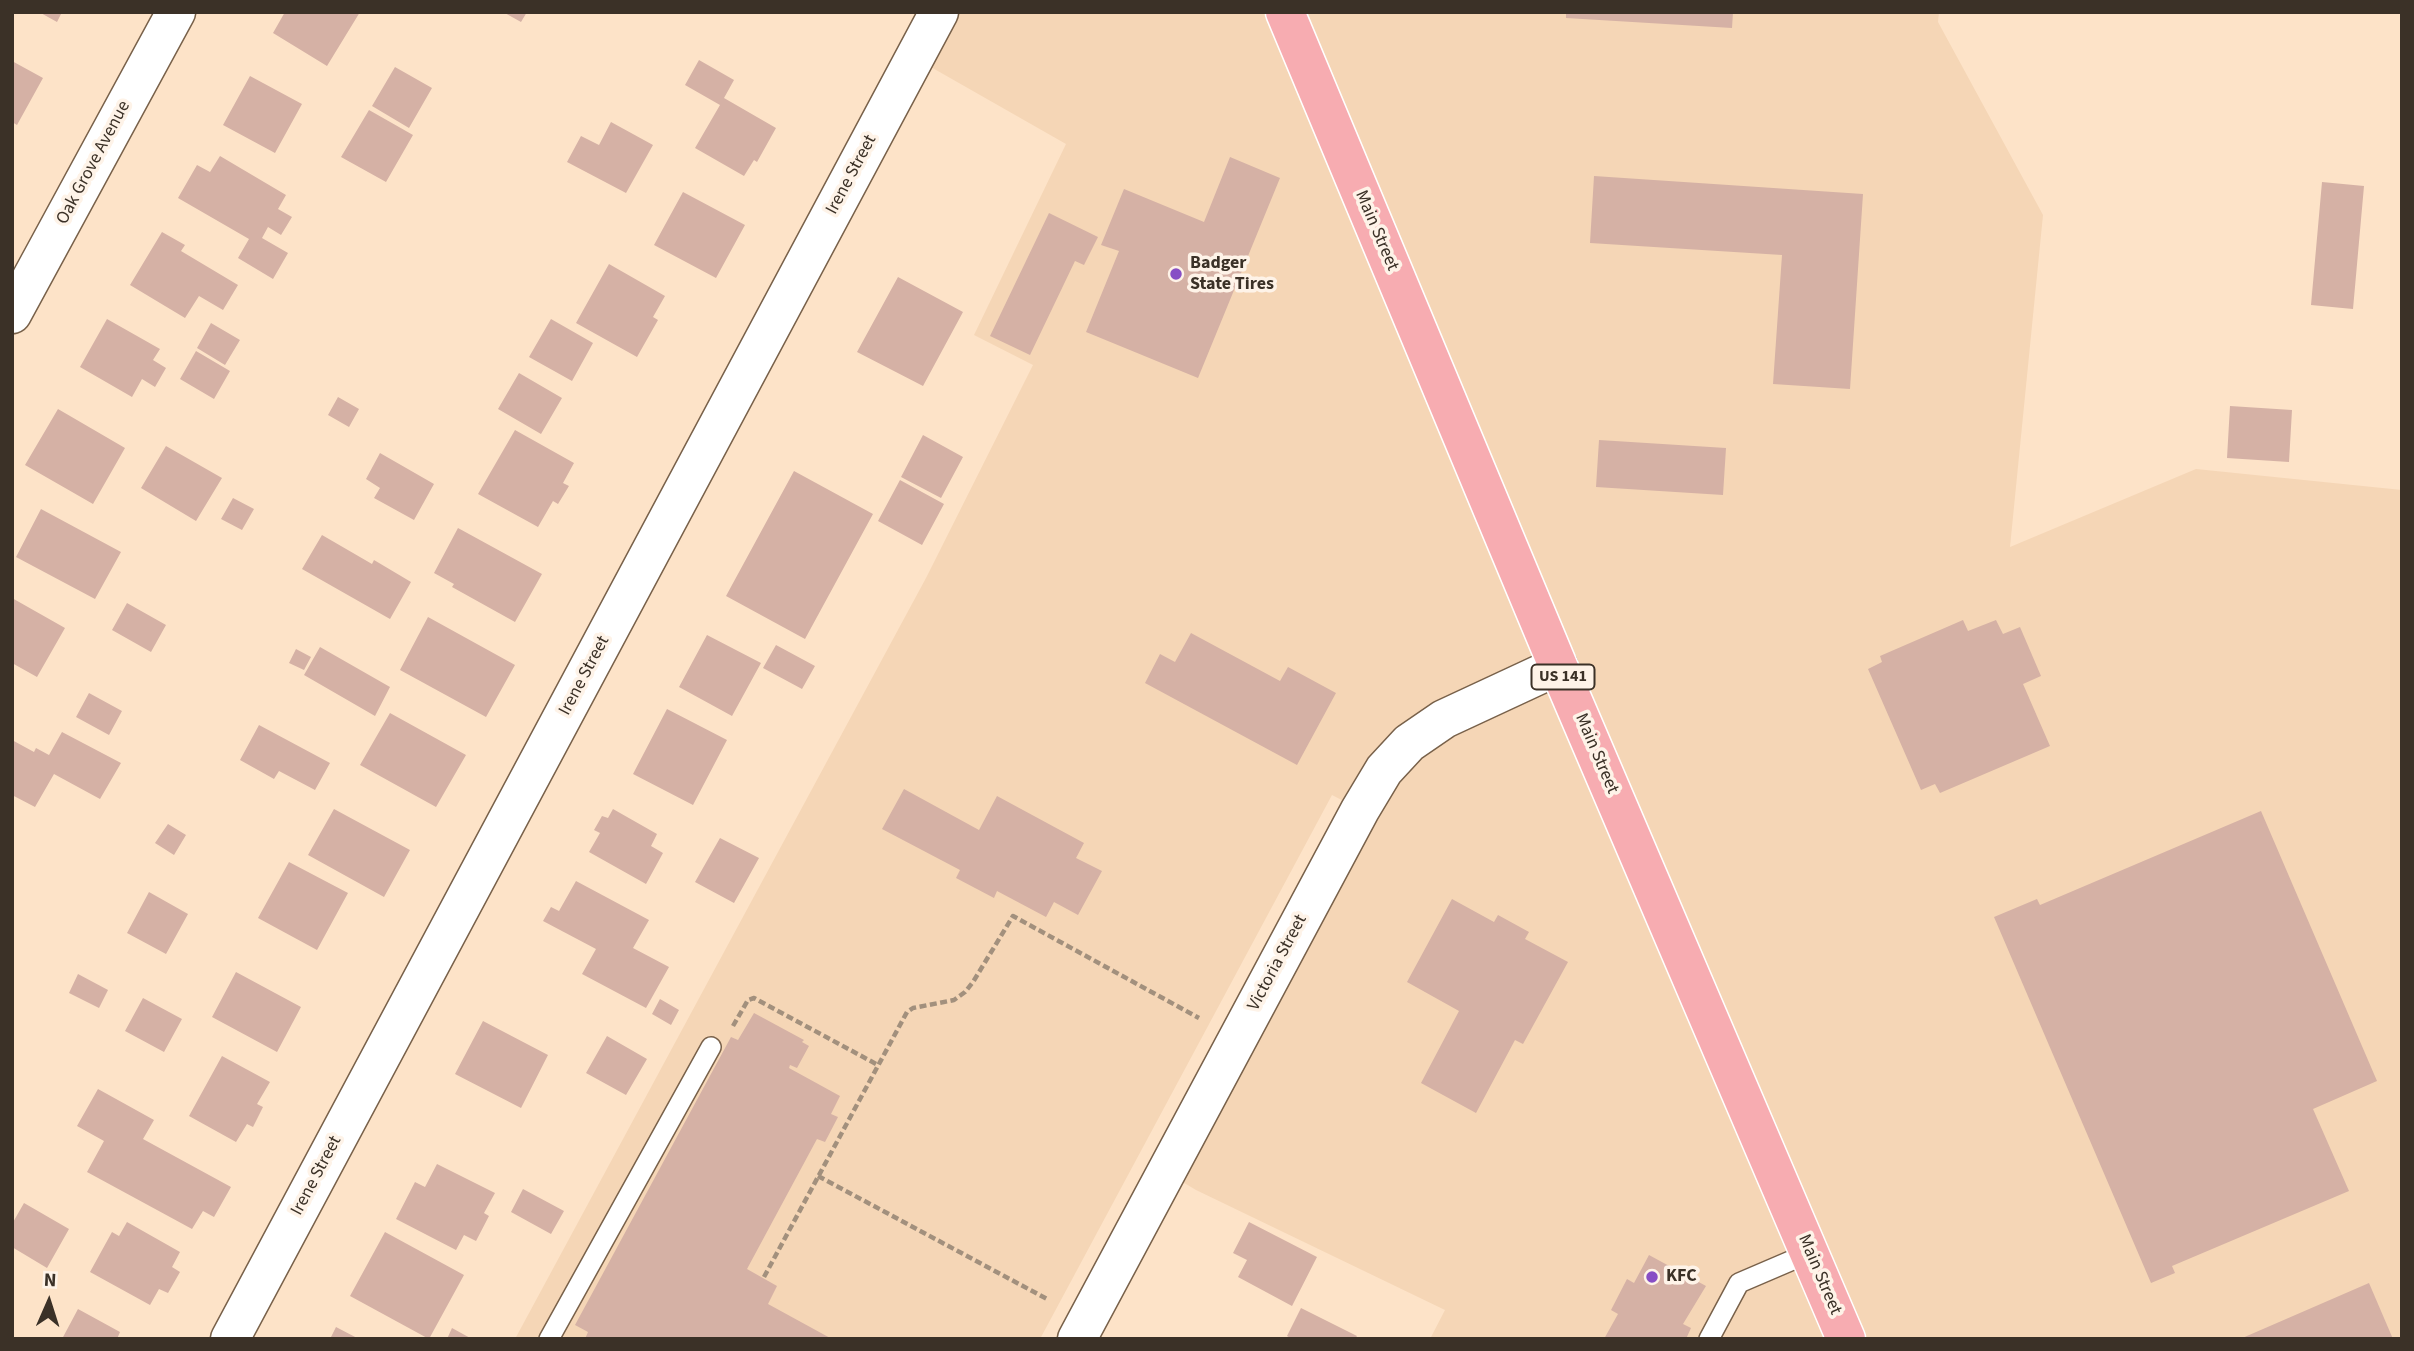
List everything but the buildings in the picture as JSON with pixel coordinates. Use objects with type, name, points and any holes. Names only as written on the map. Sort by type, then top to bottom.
[{"type":"main road","name":"Main Street","points":[[1285,12],[1558,666],[1846,1339]]},
{"type":"street","name":"Oak Grove Avenue","points":[[12,314],[176,12]]},
{"type":"street","name":"Irene Street","points":[[230,1339],[939,12]]},
{"type":"street","name":"Victoria Street","points":[[1077,1339],[1360,810],[1384,770],[1409,743],[1444,719],[1558,666]]},
{"type":"lane","points":[[549,1339],[711,1047]]},
{"type":"lane","points":[[1709,1339],[1739,1283],[1809,1253]]},
{"type":"path","points":[[764,1277],[907,1012],[913,1008],[954,1000],[965,992],[974,982],[1013,916],[1199,1018]]},
{"type":"path","points":[[711,1047],[725,1041],[748,1000],[754,998],[878,1065]]},
{"type":"path","points":[[818,1176],[1046,1299]]},
{"type":"shaded area","points":[[939,12],[1939,12],[1938,22],[2043,215],[2010,547],[2196,469],[2402,490],[2402,1339],[1430,1339],[1445,1310],[1196,1190],[1166,1172],[1359,809],[1332,795],[1040,1339],[515,1339],[926,578],[1033,365],[974,335],[1066,144],[915,58]]},
{"type":"place","name":"Badger State Tires","points":[[1176,274]]},
{"type":"place","name":"KFC","points":[[1652,1277]]}]
